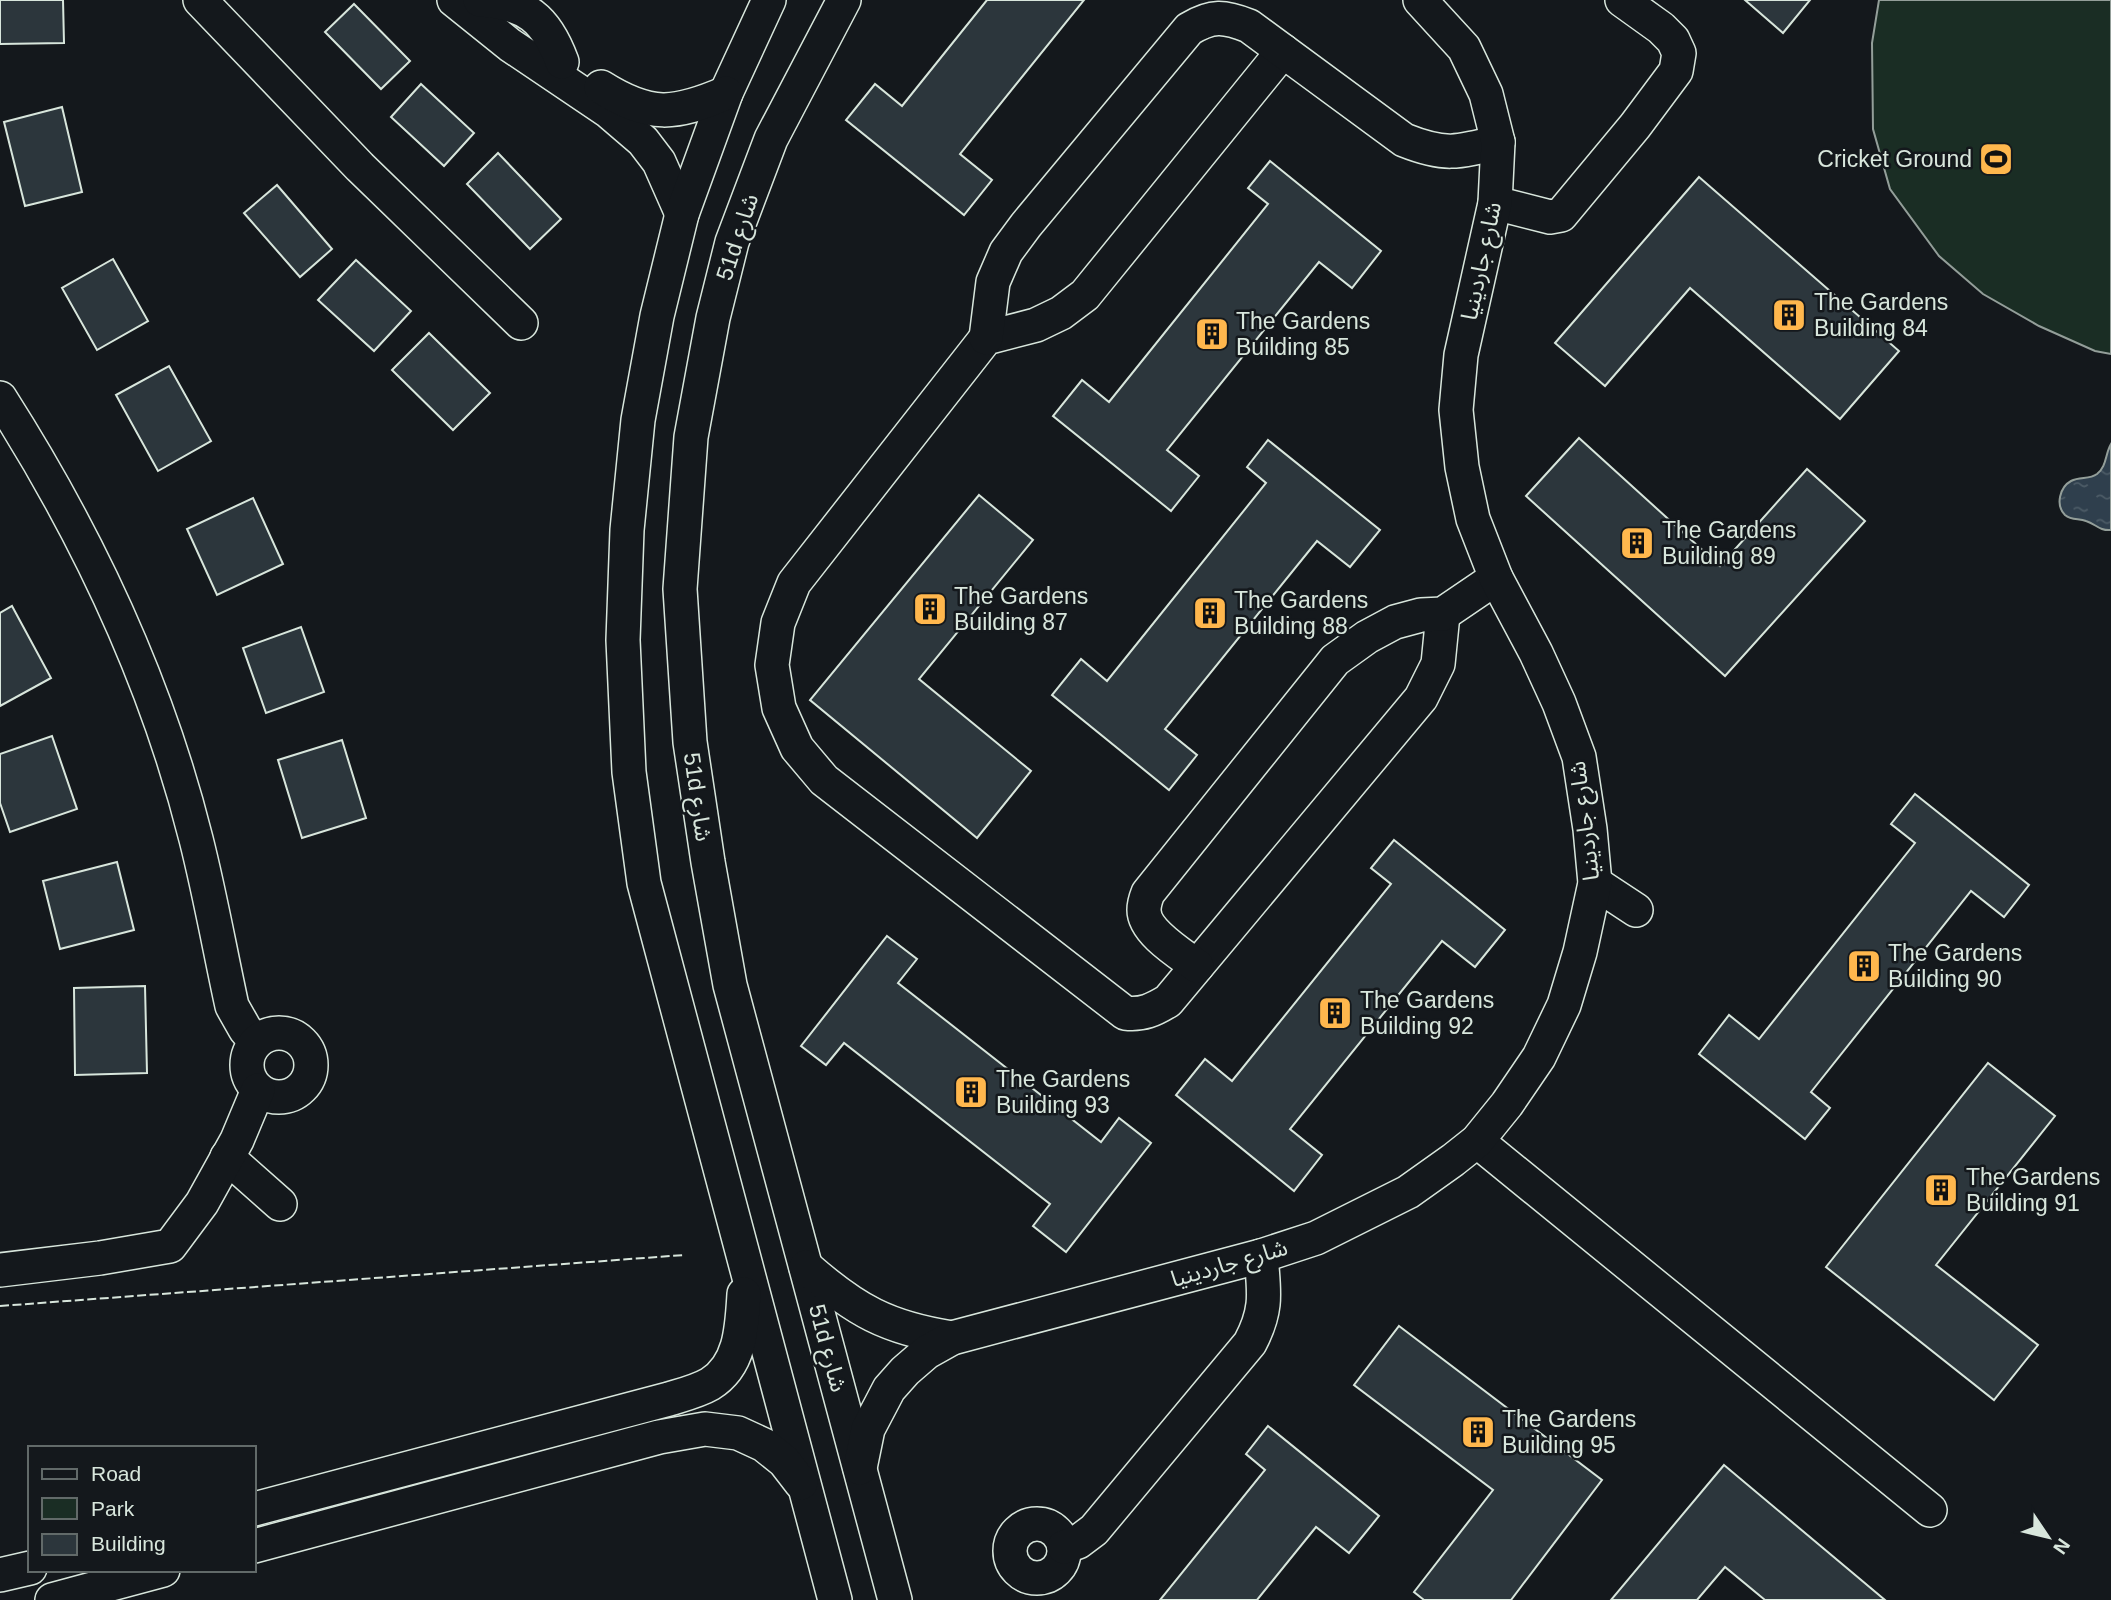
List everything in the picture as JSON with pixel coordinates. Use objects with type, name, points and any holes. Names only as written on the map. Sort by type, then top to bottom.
[{"type":"street","points":[[200,0],[360,167],[521,323]]},
{"type":"street","points":[[454,0],[510,45],[608,111],[643,141],[659,162],[682,214]]},
{"type":"street","points":[[480,0],[562,62],[623,101],[648,109],[673,111],[698,105],[726,93]]},
{"type":"street","points":[[769,0],[726,93],[682,214],[657,316],[638,420],[628,516],[623,639],[629,772],[644,883],[835,1600]]},
{"type":"street","points":[[808,66],[816,28],[829,0]]},
{"type":"street","name":"51d شارع","points":[[844,0],[771,139],[732,242],[713,318],[691,437],[680,589],[690,742],[730,985],[895,1600]]},
{"type":"street","name":"شارع جاردينيا","points":[[860,1468],[868,1429],[889,1390],[905,1371],[927,1352],[953,1338],[1261,1256],[1316,1238],[1408,1192],[1477,1140],[1507,1104],[1539,1057],[1564,1005],[1580,952],[1595,883],[1590,830],[1578,757],[1548,678],[1496,579],[1473,519],[1462,467],[1456,410],[1461,355],[1495,203],[1498,142],[1486,94],[1464,48],[1420,0]]},
{"type":"street","points":[[1495,203],[1550,217],[1561,215],[1676,71],[1679,53],[1673,40],[1622,0]]},
{"type":"street","points":[[1443,614],[1438,664],[1421,698],[1168,1001],[1155,1010],[1140,1014],[1125,1013],[824,780],[797,748],[779,708],[772,666],[778,623],[794,583],[986,338],[993,282],[1006,252],[1189,29],[1201,21],[1216,18],[1232,19],[1249,26],[1404,140],[1425,149],[1445,153],[1498,142]]},
{"type":"street","points":[[986,338],[1036,325],[1062,313],[1085,295],[1283,51]]},
{"type":"street","points":[[0,398],[33,450],[84,542],[128,638],[166,737],[196,838],[232,1006],[256,1042]]},
{"type":"street","points":[[1197,966],[1154,932],[1146,922],[1144,909],[1148,893],[1335,660],[1367,637],[1395,622],[1421,615],[1443,614],[1496,579]]},
{"type":"street","points":[[1595,883],[1636,910]]},
{"type":"street","points":[[281,1033],[293,1036],[304,1045],[310,1057],[311,1070],[306,1083],[296,1093],[284,1097],[270,1097],[258,1090],[250,1080],[247,1067],[248,1054],[256,1042],[267,1034],[281,1033]]},
{"type":"street","points":[[0,1270],[170,1246],[202,1203],[228,1157],[258,1090]]},
{"type":"street","points":[[1477,1140],[1930,1510]]},
{"type":"street","points":[[228,1157],[280,1204]]},
{"type":"street","points":[[1064,1548],[1094,1530],[1250,1343],[1264,1310],[1261,1256]]},
{"type":"street","name":"شارع جاردينيا","points":[[806,1267],[838,1295],[875,1317],[913,1331],[953,1338]]},
{"type":"street","points":[[256,1508],[669,1399],[708,1385],[723,1375],[733,1359],[741,1334],[746,1271]]},
{"type":"street","points":[[256,1545],[659,1437],[705,1429],[738,1433],[764,1445],[784,1461],[804,1486]]},
{"type":"street","points":[[0,1575],[28,1568]]},
{"type":"street","points":[[52,1600],[156,1572]]},
{"type":"green space","name":"Cricket Ground","points":[[1879,0],[2111,0],[2111,354],[2095,351],[2039,326],[1983,294],[1939,256],[1890,189],[1873,129],[1872,43]]},
{"type":"water","points":[[2111,444],[2111,530],[2107,530],[2068,517],[2062,511],[2060,501],[2067,484],[2094,476],[2100,471]]},
{"type":"building","points":[[0,0],[63,0],[64,43],[0,44]]},
{"type":"building","points":[[987,0],[1084,0],[960,154],[992,180],[964,215],[846,120],[875,84],[902,106]]},
{"type":"building","points":[[1745,0],[1810,0],[1783,33]]},
{"type":"building","points":[[354,4],[410,61],[381,89],[325,32]]},
{"type":"building","points":[[421,84],[474,133],[444,166],[391,117]]},
{"type":"building","points":[[62,107],[82,192],[25,206],[4,122]]},
{"type":"building","points":[[498,153],[561,219],[530,249],[467,184]]},
{"type":"building","name":"The Gardens Building 85","points":[[1270,161],[1381,251],[1352,288],[1319,262],[1167,450],[1199,476],[1171,511],[1053,416],[1082,380],[1109,402],[1268,204],[1248,188]]},
{"type":"building","name":"The Gardens Building 84","points":[[1699,177],[1899,351],[1840,419],[1690,288],[1605,386],[1555,343]]},
{"type":"building","points":[[277,185],[332,249],[300,277],[244,213]]},
{"type":"building","points":[[113,259],[148,321],[97,350],[62,288]]},
{"type":"building","points":[[356,260],[411,311],[374,351],[318,300]]},
{"type":"building","points":[[429,333],[490,393],[453,430],[392,370]]},
{"type":"building","points":[[169,366],[211,441],[158,471],[116,395]]},
{"type":"building","name":"The Gardens Building 89","points":[[1579,438],[1720,566],[1807,469],[1865,521],[1725,676],[1526,496]]},
{"type":"building","name":"The Gardens Building 88","points":[[1268,440],[1380,530],[1350,567],[1317,541],[1165,729],[1197,755],[1169,790],[1052,695],[1081,659],[1107,681],[1266,483],[1247,467]]},
{"type":"building","name":"The Gardens Building 87","points":[[979,495],[1033,540],[919,679],[1031,771],[977,838],[810,700]]},
{"type":"building","points":[[253,498],[283,564],[217,595],[187,529]]},
{"type":"building","points":[[12,606],[51,678],[0,706],[0,613]]},
{"type":"building","points":[[301,627],[324,692],[266,713],[243,648]]},
{"type":"building","points":[[52,736],[77,809],[10,832],[0,803],[0,754]]},
{"type":"building","points":[[342,740],[366,818],[302,838],[278,760]]},
{"type":"building","name":"The Gardens Building 90","points":[[1915,794],[2029,885],[2004,917],[1971,891],[1811,1092],[1830,1108],[1805,1139],[1699,1054],[1729,1015],[1759,1039],[1915,843],[1891,824]]},
{"type":"building","name":"The Gardens Building 92","points":[[1394,840],[1505,930],[1475,967],[1442,941],[1290,1129],[1322,1155],[1294,1191],[1176,1095],[1205,1059],[1232,1081],[1391,884],[1371,868]]},
{"type":"building","points":[[117,862],[134,930],[60,949],[43,881]]},
{"type":"building","name":"The Gardens Building 93","points":[[887,936],[917,959],[898,983],[1101,1142],[1119,1118],[1151,1143],[1066,1252],[1033,1226],[1050,1204],[844,1043],[826,1065],[801,1046]]},
{"type":"building","points":[[145,986],[147,1073],[75,1075],[74,988]]},
{"type":"building","name":"The Gardens Building 91","points":[[1988,1063],[2055,1116],[1936,1265],[2038,1345],[1994,1400],[1826,1267]]},
{"type":"building","name":"The Gardens Building 95","points":[[1399,1326],[1602,1480],[1511,1600],[1424,1600],[1414,1592],[1493,1490],[1354,1385]]},
{"type":"building","points":[[1268,1426],[1379,1516],[1349,1553],[1316,1527],[1257,1600],[1160,1600],[1265,1470],[1246,1454]]},
{"type":"building","points":[[1724,1465],[1885,1600],[1765,1600],[1725,1567],[1697,1600],[1611,1600]]},
{"type":"fence","points":[[0,1306],[684,1255]]},
{"type":"place","name":"Cricket Ground","points":[[1996,159]]},
{"type":"place","name":"The Gardens Building 84","points":[[1789,315]]},
{"type":"place","name":"The Gardens Building 85","points":[[1212,334]]},
{"type":"place","name":"The Gardens Building 89","points":[[1637,543]]},
{"type":"place","name":"The Gardens Building 87","points":[[930,609]]},
{"type":"place","name":"The Gardens Building 88","points":[[1210,613]]},
{"type":"place","name":"The Gardens Building 90","points":[[1864,966]]},
{"type":"place","name":"The Gardens Building 92","points":[[1335,1013]]},
{"type":"place","name":"The Gardens Building 93","points":[[971,1092]]},
{"type":"place","name":"The Gardens Building 91","points":[[1941,1190]]},
{"type":"place","name":"The Gardens Building 95","points":[[1478,1432]]}]
